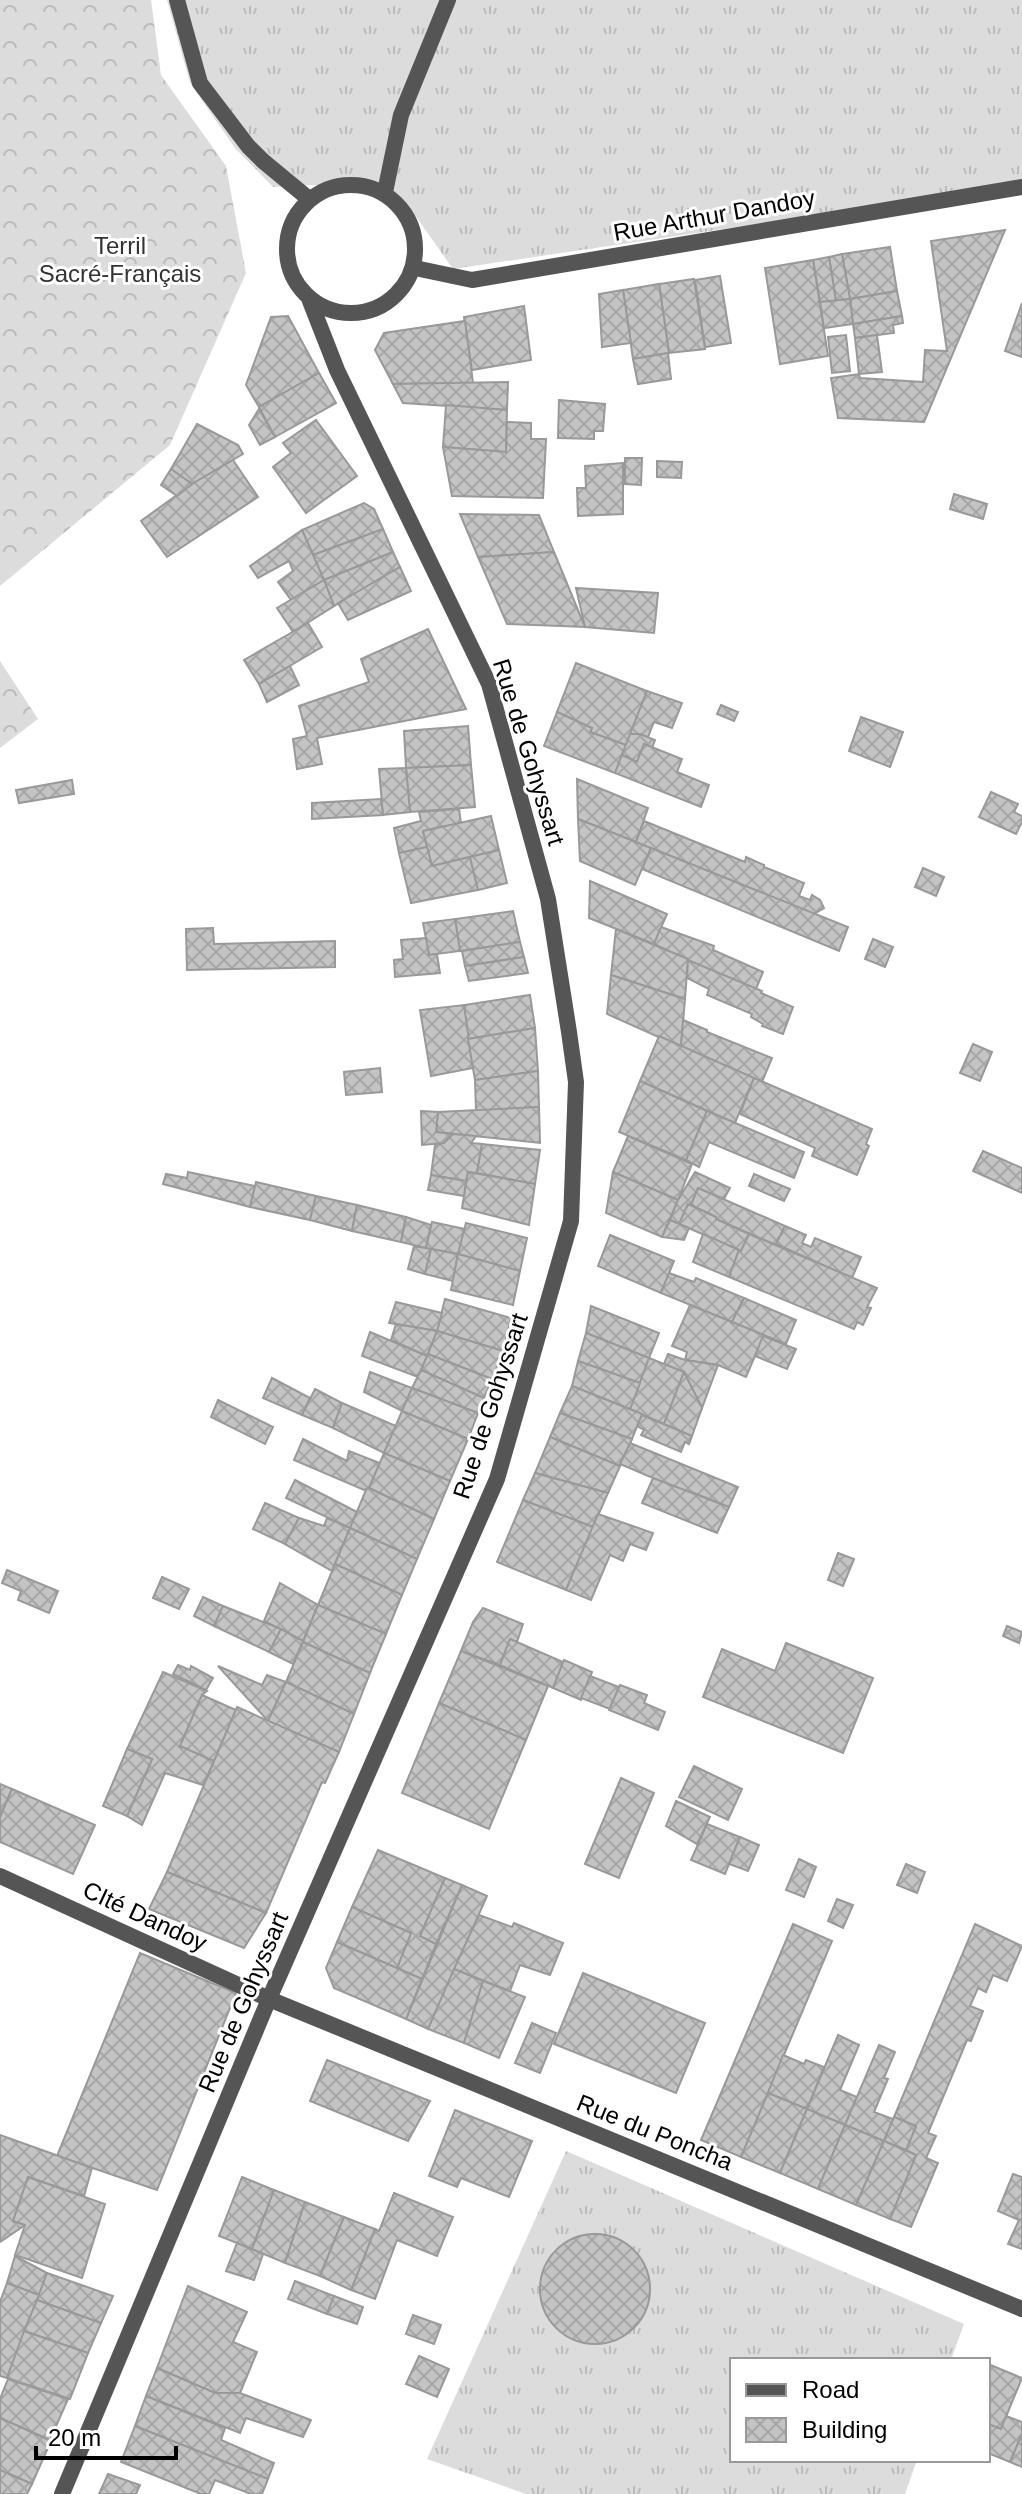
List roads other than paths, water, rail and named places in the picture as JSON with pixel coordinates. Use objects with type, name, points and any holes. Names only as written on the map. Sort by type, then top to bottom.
[{"type":"street","points":[[177,0],[200,83],[263,161],[309,199],[346,183],[385,192],[413,225],[415,268],[391,302],[350,316],[310,301]]},
{"type":"street","points":[[385,192],[401,115],[448,0]]},
{"type":"street","name":"Rue Arthur Dandoy","points":[[415,268],[472,280],[1022,187]]},
{"type":"street","name":"Rue de Gohyssart","points":[[62,2494],[269,1999],[497,1479],[571,1221],[576,1082],[548,899],[489,684],[337,370],[310,301],[288,269],[288,231],[309,199]]},
{"type":"street","name":"CIté Dandoy","points":[[0,1876],[269,1999]]},
{"type":"street","name":"Rue du Poncha","points":[[269,1999],[1022,2309]]},
{"type":"park label","name":"Terril Sacré-Français","points":[[120,259]]}]
